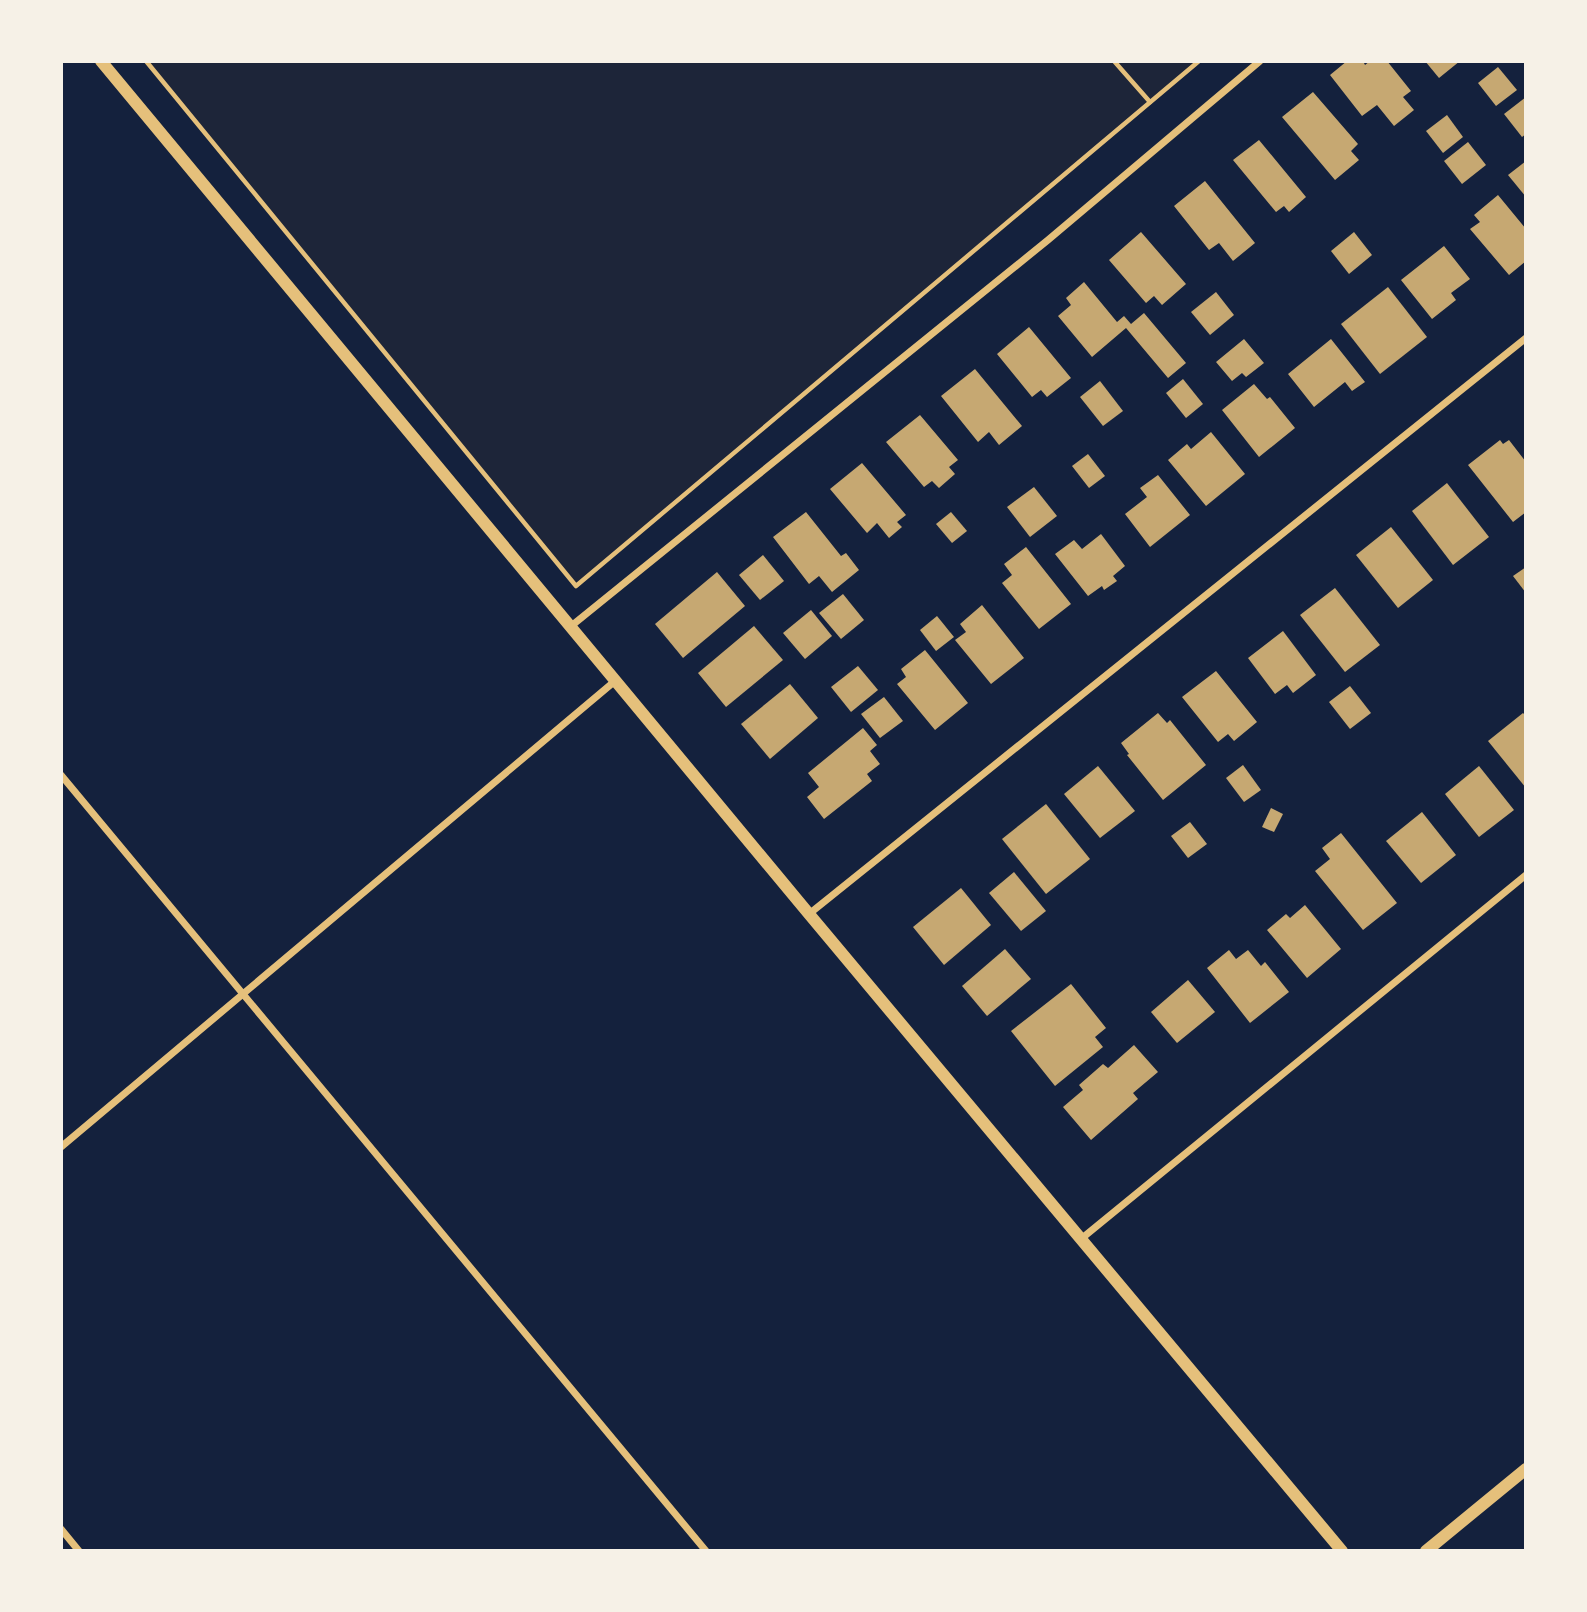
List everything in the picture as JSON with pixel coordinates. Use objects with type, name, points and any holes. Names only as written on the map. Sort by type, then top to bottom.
[{"type":"street","points":[[101,61],[1342,1551]]},
{"type":"street","points":[[570,627],[1048,240],[1260,61]]},
{"type":"street","points":[[809,914],[1526,338]]},
{"type":"street","points":[[61,1147],[615,681]]},
{"type":"street","points":[[61,775],[706,1551]]},
{"type":"street","points":[[1081,1239],[1526,875]]},
{"type":"street","points":[[1426,1551],[1526,1469]]},
{"type":"street","points":[[61,1529],[79,1551]]},
{"type":"path","points":[[146,61],[576,586],[1199,61]]},
{"type":"path","points":[[1114,61],[1150,102]]},
{"type":"shaded area","points":[[146,61],[1199,61],[576,586]]},
{"type":"building","points":[[1347,61],[1363,61],[1365,65],[1370,61],[1387,61],[1411,91],[1403,97],[1414,110],[1394,126],[1377,105],[1362,116],[1330,75]]},
{"type":"building","points":[[1425,61],[1460,61],[1439,78]]},
{"type":"building","points":[[1498,67],[1517,90],[1496,106],[1478,83]]},
{"type":"building","points":[[1313,92],[1358,144],[1351,151],[1359,160],[1335,180],[1282,117]]},
{"type":"building","points":[[1526,97],[1526,134],[1522,137],[1504,114]]},
{"type":"building","points":[[1447,115],[1463,137],[1443,153],[1426,131]]},
{"type":"building","points":[[1259,140],[1306,197],[1289,212],[1284,206],[1276,212],[1233,160]]},
{"type":"building","points":[[1468,142],[1486,165],[1462,184],[1444,161]]},
{"type":"building","points":[[1526,161],[1526,197],[1508,175]]},
{"type":"building","points":[[1205,181],[1255,243],[1233,261],[1219,243],[1209,250],[1174,206]]},
{"type":"building","points":[[1498,195],[1526,229],[1526,261],[1509,275],[1470,229],[1480,222],[1474,215]]},
{"type":"building","points":[[1141,232],[1186,284],[1162,305],[1154,296],[1146,303],[1109,260]]},
{"type":"building","points":[[1354,232],[1372,255],[1349,274],[1331,251]]},
{"type":"building","points":[[1444,246],[1470,279],[1451,293],[1456,300],[1432,319],[1401,280]]},
{"type":"building","points":[[1084,282],[1117,322],[1124,316],[1131,324],[1144,313],[1186,363],[1168,378],[1126,328],[1092,357],[1058,316],[1071,305],[1066,298]]},
{"type":"building","points":[[1388,287],[1427,337],[1380,374],[1341,324]]},
{"type":"building","points":[[1216,292],[1234,315],[1210,335],[1191,312]]},
{"type":"building","points":[[1029,327],[1071,378],[1047,397],[1041,390],[1032,397],[997,354]]},
{"type":"building","points":[[1244,339],[1264,363],[1246,377],[1242,373],[1232,381],[1216,362]]},
{"type":"building","points":[[1331,339],[1365,382],[1352,391],[1345,382],[1314,407],[1288,374]]},
{"type":"building","points":[[975,369],[1022,426],[999,445],[989,432],[978,442],[941,396]]},
{"type":"building","points":[[1183,379],[1203,404],[1186,418],[1166,393]]},
{"type":"building","points":[[1100,381],[1123,411],[1103,426],[1080,397]]},
{"type":"building","points":[[1254,384],[1267,399],[1270,397],[1295,428],[1259,457],[1222,410]]},
{"type":"building","points":[[920,415],[958,460],[949,467],[955,474],[939,488],[932,481],[924,487],[886,442]]},
{"type":"building","points":[[1211,432],[1245,474],[1206,506],[1168,460],[1187,444],[1191,449]]},
{"type":"building","points":[[1500,440],[1503,444],[1509,440],[1526,462],[1526,512],[1513,522],[1468,465]]},
{"type":"building","points":[[1088,454],[1105,476],[1089,488],[1072,466]]},
{"type":"building","points":[[862,463],[906,515],[897,522],[902,527],[889,538],[877,523],[867,533],[830,489]]},
{"type":"building","points":[[1158,475],[1190,515],[1150,547],[1125,514],[1147,497],[1140,488]]},
{"type":"building","points":[[1447,483],[1489,537],[1453,565],[1412,511]]},
{"type":"building","points":[[1034,487],[1057,516],[1030,537],[1007,507]]},
{"type":"building","points":[[806,512],[841,556],[846,553],[859,570],[832,592],[819,576],[809,584],[773,537]]},
{"type":"building","points":[[951,512],[967,531],[952,543],[936,524]]},
{"type":"building","points":[[1391,527],[1433,580],[1398,608],[1356,555]]},
{"type":"building","points":[[1101,534],[1125,566],[1113,576],[1117,581],[1104,590],[1102,586],[1088,596],[1055,554],[1074,540],[1082,549]]},
{"type":"building","points":[[1026,547],[1071,604],[1039,629],[1002,583],[1012,575],[1004,564]]},
{"type":"building","points":[[763,555],[784,581],[760,600],[739,575]]},
{"type":"building","points":[[1526,567],[1526,593],[1513,576]]},
{"type":"building","points":[[717,572],[745,606],[683,658],[655,624]]},
{"type":"building","points":[[1335,588],[1380,645],[1345,672],[1300,615]]},
{"type":"building","points":[[843,594],[864,620],[841,639],[819,613]]},
{"type":"building","points":[[982,605],[1024,658],[991,684],[955,640],[966,632],[960,624]]},
{"type":"building","points":[[811,610],[832,636],[805,659],[783,633]]},
{"type":"building","points":[[937,616],[954,637],[936,651],[920,630]]},
{"type":"building","points":[[754,626],[783,660],[726,707],[698,673]]},
{"type":"building","points":[[1283,631],[1316,675],[1293,693],[1287,685],[1275,694],[1248,658]]},
{"type":"building","points":[[925,650],[968,703],[935,730],[897,684],[906,677],[901,669]]},
{"type":"building","points":[[858,666],[878,690],[851,712],[831,687]]},
{"type":"building","points":[[1216,671],[1257,722],[1234,741],[1228,734],[1218,742],[1182,697]]},
{"type":"building","points":[[790,684],[818,718],[770,759],[741,724]]},
{"type":"building","points":[[1350,686],[1371,713],[1350,729],[1329,702]]},
{"type":"building","points":[[884,697],[903,721],[880,738],[861,714]]},
{"type":"building","points":[[1158,713],[1167,723],[1170,720],[1206,765],[1163,800],[1127,755],[1129,754],[1121,743]]},
{"type":"building","points":[[1523,713],[1526,716],[1526,788],[1488,741]]},
{"type":"building","points":[[863,728],[877,745],[870,751],[880,764],[867,774],[872,781],[824,819],[807,797],[819,787],[808,773]]},
{"type":"building","points":[[1243,765],[1261,790],[1244,802],[1226,778]]},
{"type":"building","points":[[1098,766],[1135,811],[1100,838],[1064,794]]},
{"type":"building","points":[[1479,766],[1514,810],[1479,837],[1445,794]]},
{"type":"building","points":[[1046,804],[1090,859],[1046,894],[1002,839]]},
{"type":"building","points":[[1271,808],[1283,814],[1274,832],[1262,827]]},
{"type":"building","points":[[1422,812],[1456,855],[1421,883],[1386,841]]},
{"type":"building","points":[[1190,822],[1207,844],[1188,858],[1171,836]]},
{"type":"building","points":[[1341,833],[1397,903],[1363,930],[1315,871],[1330,859],[1322,848]]},
{"type":"building","points":[[1014,872],[1046,911],[1021,931],[989,893]]},
{"type":"building","points":[[961,888],[991,925],[944,965],[913,927]]},
{"type":"building","points":[[1305,905],[1341,949],[1307,978],[1267,930],[1286,914],[1290,918]]},
{"type":"building","points":[[1005,949],[1031,979],[987,1016],[962,986]]},
{"type":"building","points":[[1229,950],[1236,959],[1248,950],[1261,966],[1265,962],[1289,992],[1250,1023],[1207,968]]},
{"type":"building","points":[[1188,980],[1215,1012],[1177,1043],[1151,1012]]},
{"type":"building","points":[[1071,984],[1106,1028],[1095,1037],[1103,1047],[1055,1086],[1011,1031]]},
{"type":"building","points":[[1134,1045],[1158,1072],[1133,1093],[1138,1099],[1091,1140],[1063,1107],[1083,1090],[1079,1085],[1103,1064],[1108,1068]]}]
